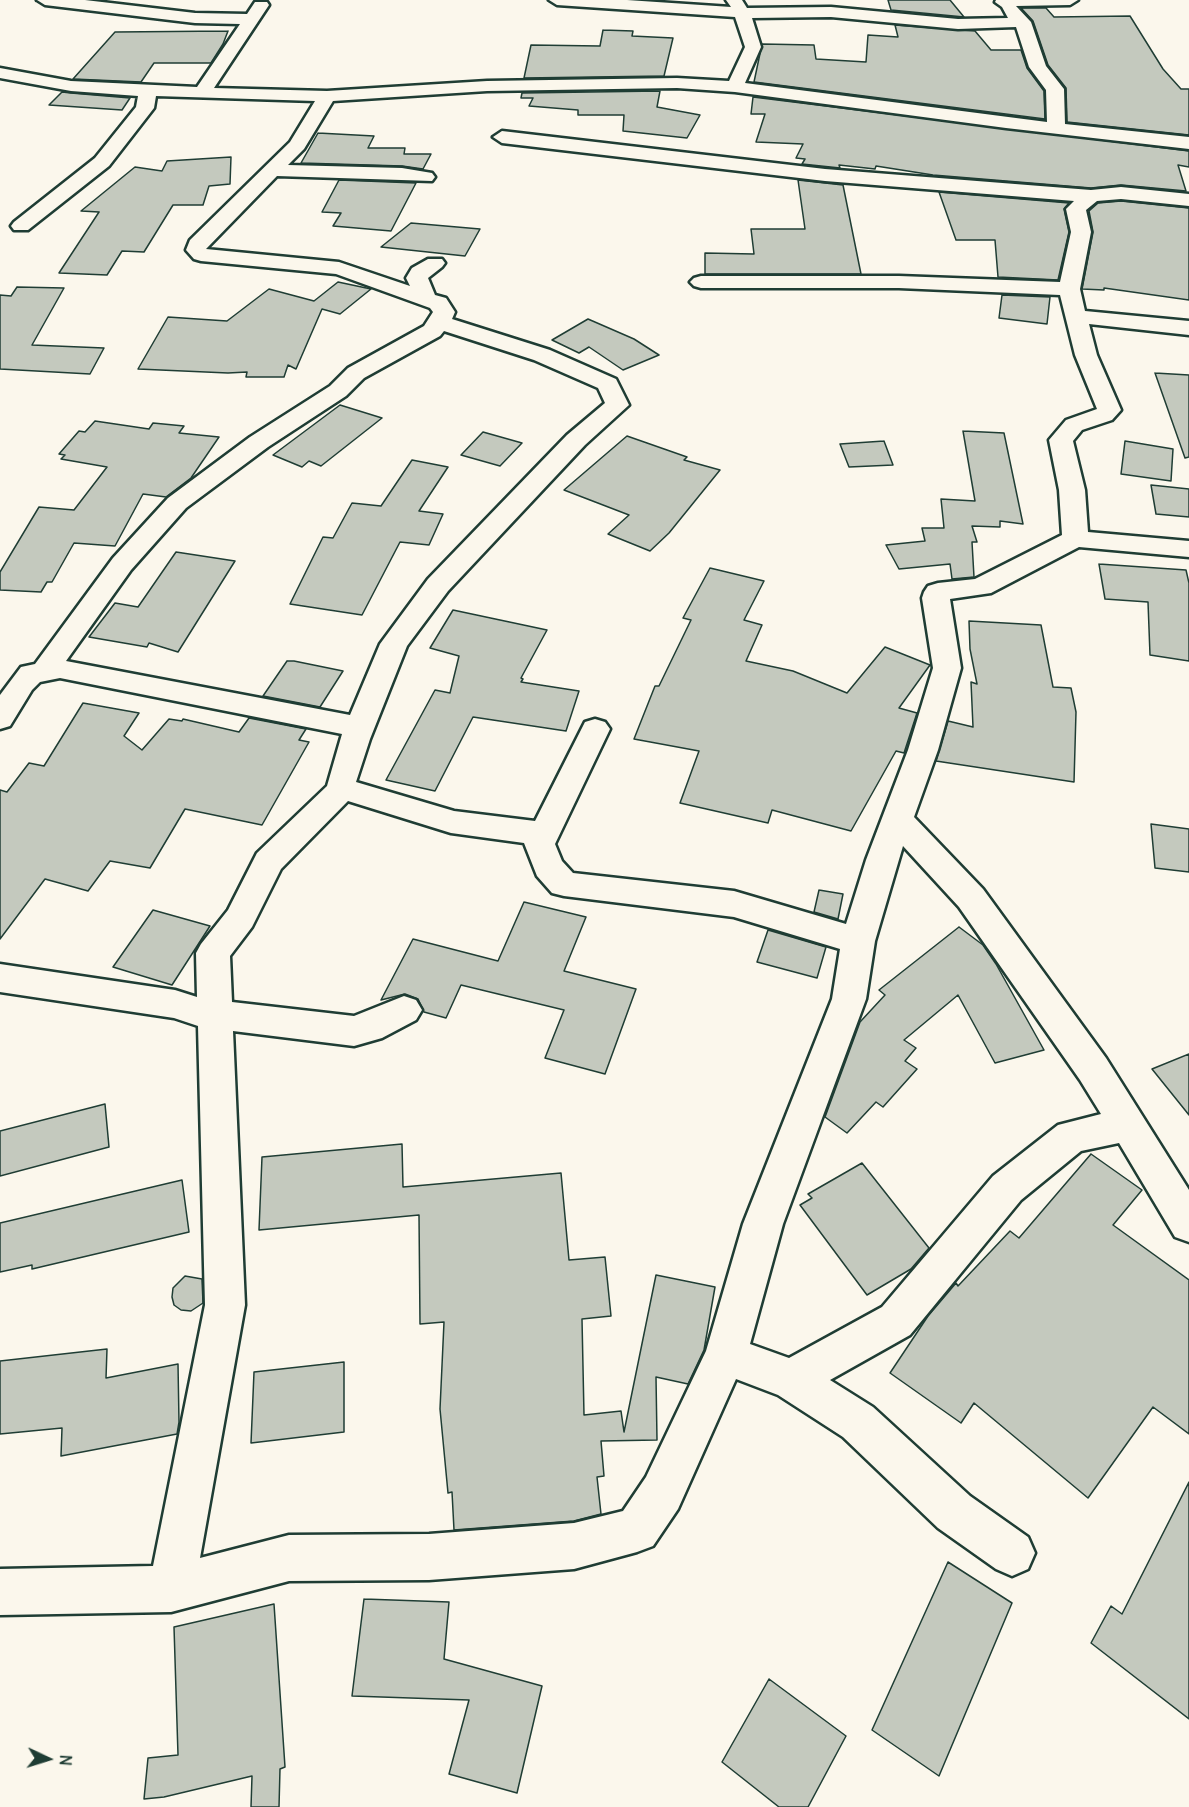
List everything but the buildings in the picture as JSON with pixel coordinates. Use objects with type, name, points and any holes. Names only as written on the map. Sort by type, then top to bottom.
[{"type":"street","points":[[45,0],[160,15],[251,19]]},
{"type":"street","points":[[203,91],[264,0]]},
{"type":"street","points":[[557,0],[738,6],[958,24],[1023,22]]},
{"type":"street","points":[[1002,1],[1070,0]]},
{"type":"street","points":[[1002,1],[1023,22],[1032,41],[1038,67],[1057,95],[1056,129]]},
{"type":"street","points":[[735,87],[753,47],[738,6]]},
{"type":"street","points":[[0,73],[71,86],[327,96],[487,86],[677,83],[735,87],[1056,129],[1189,143]]},
{"type":"street","points":[[21,226],[102,162],[145,108],[148,90]]},
{"type":"street","points":[[45,670],[122,564],[177,503],[259,442],[338,391],[356,373],[432,331],[440,322],[444,312],[438,303],[339,268],[201,255],[196,250],[196,244],[297,145],[327,96]]},
{"type":"street","points":[[502,137],[825,175],[1091,196],[1121,193],[1189,200]]},
{"type":"street","points":[[272,170],[402,174],[425,177]]},
{"type":"street","points":[[1075,539],[1072,490],[1061,440],[1074,425],[1104,415],[1109,410],[1096,384],[1068,289],[1081,232],[1077,209],[1091,196]]},
{"type":"street","points":[[425,297],[417,278],[419,272],[435,262]]},
{"type":"street","points":[[701,282],[900,282],[1068,289]]},
{"type":"street","points":[[1076,316],[1189,328]]},
{"type":"street","points":[[343,789],[341,782],[360,727],[394,644],[438,585],[576,440],[617,405],[608,384],[542,355],[440,322]]},
{"type":"street","points":[[0,1592],[171,1589],[289,1558],[429,1557],[563,1547],[637,1530],[662,1493],[726,1355],[763,1224],[849,999],[858,941],[897,819],[923,750],[947,668],[936,598],[938,592],[981,587],[1075,539],[1189,549]]},
{"type":"street","points":[[0,719],[21,684],[31,674],[60,669],[360,727]]},
{"type":"street","points":[[595,729],[539,844],[548,867],[564,884],[734,904],[858,941]]},
{"type":"street","points":[[343,789],[407,806],[452,822],[493,829],[545,833]]},
{"type":"street","points":[[171,1589],[204,1426],[225,1305],[213,1017],[213,953],[240,918],[268,862],[320,808],[343,789]]},
{"type":"street","points":[[897,819],[971,898],[1093,1069],[1189,1224]]},
{"type":"street","points":[[0,978],[175,1004],[213,1017],[244,1016],[354,1031],[369,1028],[404,1010]]},
{"type":"street","points":[[791,1379],[896,1321],[1007,1188],[1071,1137],[1128,1125]]},
{"type":"street","points":[[726,1355],[791,1379],[858,1422],[954,1512],[1012,1553]]}]
